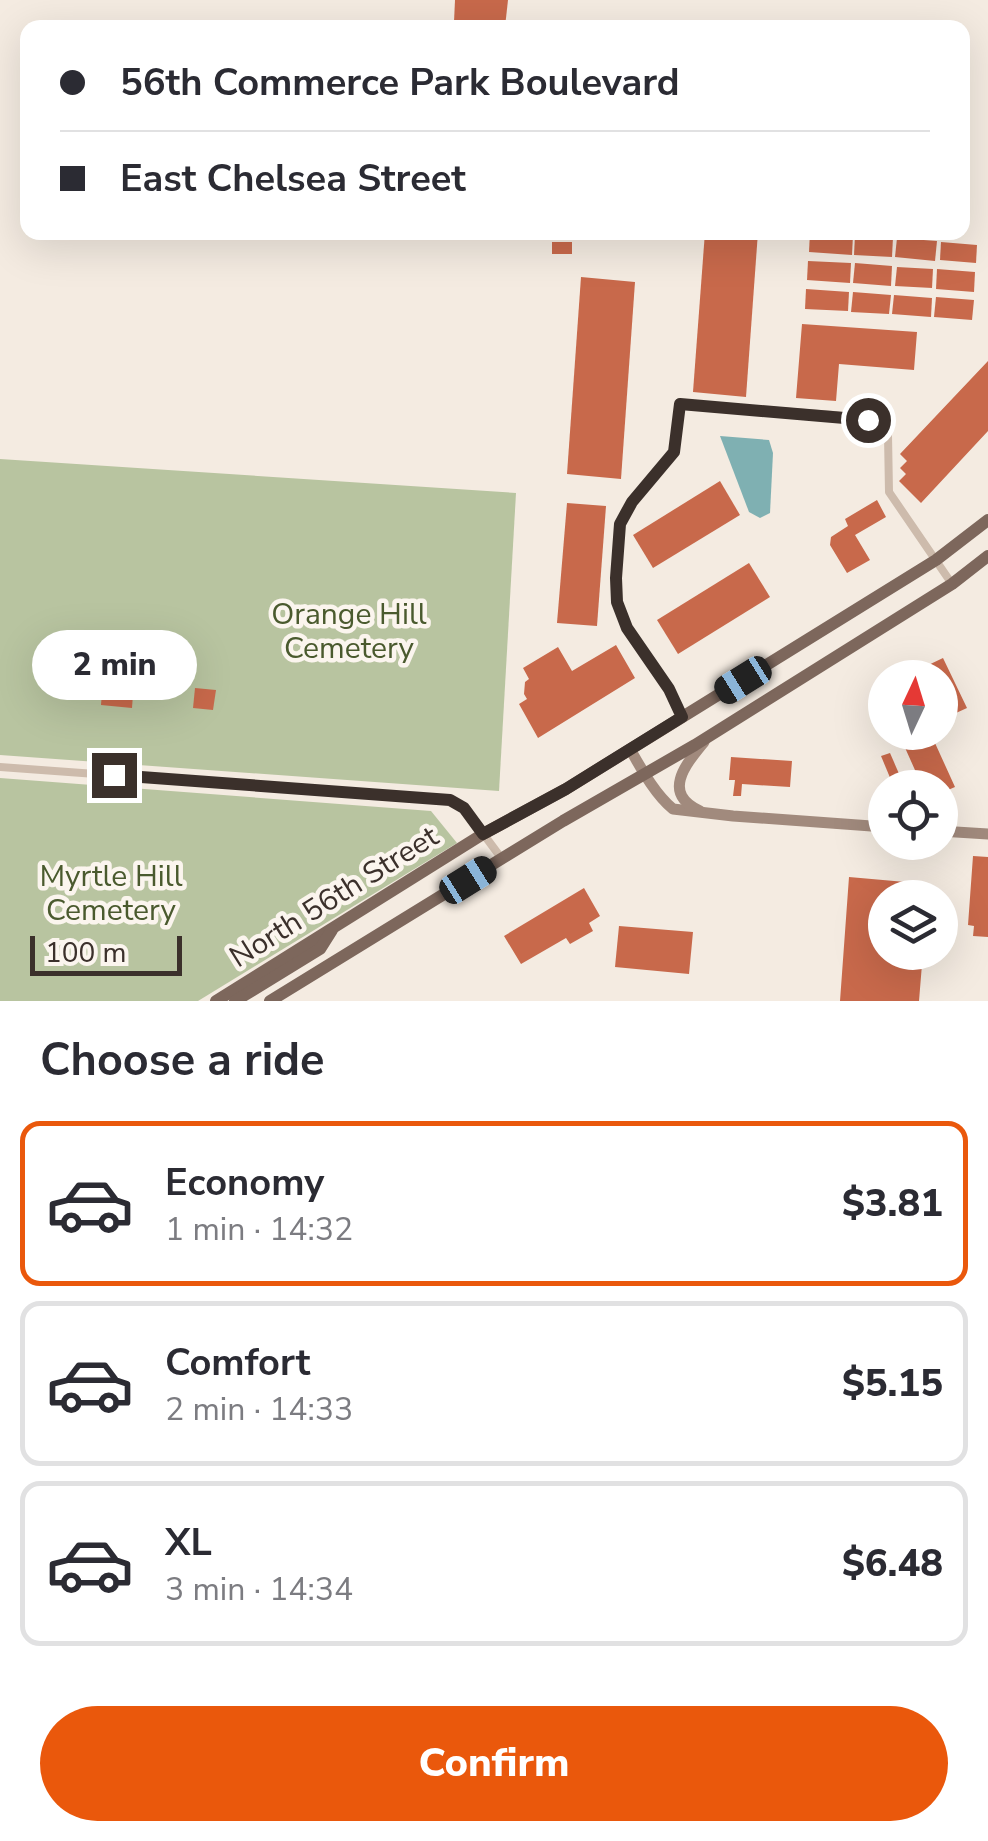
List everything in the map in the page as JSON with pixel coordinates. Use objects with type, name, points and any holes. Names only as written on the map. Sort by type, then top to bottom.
[{"type":"main road","name":"North 56th Street","points":[[216,1001],[936,560],[988,520]]},
{"type":"main road","name":"North 56th Street","points":[[270,1001],[709,736],[952,584],[988,556]]},
{"type":"main road","points":[[235,1001],[320,949],[333,928]]},
{"type":"street","points":[[682,717],[669,689],[627,628],[617,602],[616,578],[620,524],[632,502],[674,452],[680,404],[834,415],[880,425],[888,435],[889,492],[952,584]]},
{"type":"street","points":[[708,814],[686,803],[679,782],[689,760],[709,736]]},
{"type":"street","points":[[630,750],[644,774],[673,808],[868,826]]},
{"type":"street","points":[[0,767],[450,800],[464,808],[502,859]]},
{"type":"street","points":[[958,832],[988,834]]},
{"type":"green space","name":"Orange Hill Cemetery","points":[[0,459],[516,493],[499,791],[0,755]]},
{"type":"green space","name":"Myrtle Hill Cemetery","points":[[0,778],[431,811],[457,843],[198,1001],[0,1001]]},
{"type":"water","points":[[720,436],[769,440],[773,453],[770,513],[760,518],[749,512]]},
{"type":"building","points":[[455,0],[508,0],[506,20],[454,20]]},
{"type":"building","points":[[704,240],[757,240],[746,397],[693,392]]},
{"type":"building","points":[[810,240],[853,240],[852,255],[809,252]]},
{"type":"building","points":[[855,240],[893,240],[892,257],[854,255]]},
{"type":"building","points":[[897,240],[937,241],[935,261],[895,257]]},
{"type":"building","points":[[552,242],[572,242],[572,254],[552,254]]},
{"type":"building","points":[[941,242],[977,245],[976,263],[940,260]]},
{"type":"building","points":[[808,261],[851,263],[850,283],[807,280]]},
{"type":"building","points":[[855,263],[892,266],[891,286],[853,283]]},
{"type":"building","points":[[897,267],[933,269],[932,288],[895,286]]},
{"type":"building","points":[[937,269],[975,272],[974,292],[936,289]]},
{"type":"building","points":[[581,277],[635,282],[621,479],[567,474]]},
{"type":"building","points":[[806,289],[849,292],[848,311],[805,309]]},
{"type":"building","points":[[853,292],[891,295],[889,314],[851,312]]},
{"type":"building","points":[[894,295],[932,298],[931,317],[892,314]]},
{"type":"building","points":[[936,297],[974,300],[972,320],[934,317]]},
{"type":"building","points":[[802,324],[917,332],[914,370],[839,364],[836,401],[796,398]]},
{"type":"building","points":[[988,361],[988,431],[921,503],[899,481],[906,474],[900,468],[907,461],[900,454]]},
{"type":"building","points":[[720,481],[740,515],[653,568],[633,535]]},
{"type":"building","points":[[877,500],[886,517],[855,535],[870,560],[847,573],[830,545],[831,537],[848,526],[845,519]]},
{"type":"building","points":[[567,503],[606,506],[597,626],[557,623]]},
{"type":"building","points":[[749,563],[770,597],[678,654],[657,620]]},
{"type":"building","points":[[616,645],[635,678],[538,738],[519,704],[527,699],[525,682],[529,679],[523,668],[558,647],[572,671]]},
{"type":"building","points":[[195,688],[216,690],[213,710],[193,708]]},
{"type":"building","points":[[958,689],[967,708],[958,712]]},
{"type":"building","points":[[102,691],[133,694],[132,708],[101,705]]},
{"type":"building","points":[[906,750],[938,750],[947,770],[915,770]]},
{"type":"building","points":[[890,753],[897,770],[887,770],[881,756]]},
{"type":"building","points":[[731,757],[792,761],[790,787],[742,784],[741,796],[733,796],[735,780],[729,780]]},
{"type":"building","points":[[973,856],[988,857],[988,937],[973,936],[974,926],[968,925]]},
{"type":"building","points":[[849,877],[883,880],[868,880],[868,970],[922,970],[919,1001],[840,1001]]},
{"type":"building","points":[[584,888],[600,916],[589,923],[593,931],[570,944],[566,938],[521,964],[504,936]]},
{"type":"building","points":[[619,926],[693,932],[689,974],[615,967]]},
{"type":"route","points":[[114,775],[450,800],[464,808],[483,834],[566,789],[682,717],[669,689],[627,628],[617,602],[616,578],[620,524],[632,502],[674,452],[680,404],[868,420]]}]
